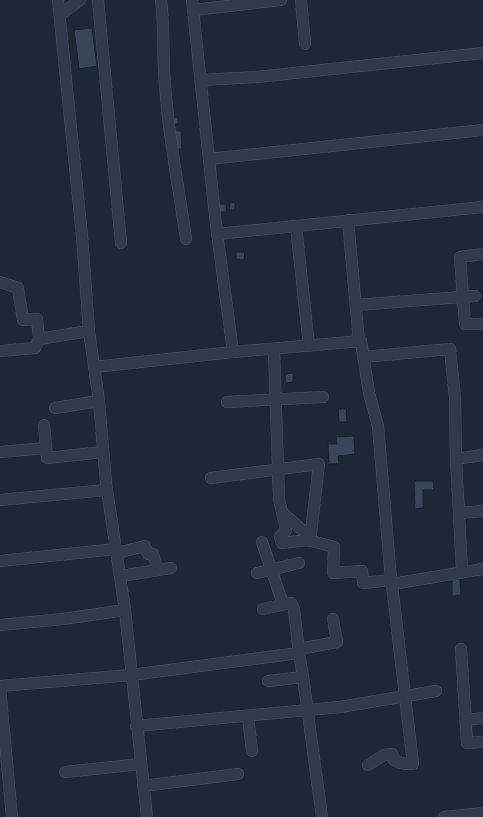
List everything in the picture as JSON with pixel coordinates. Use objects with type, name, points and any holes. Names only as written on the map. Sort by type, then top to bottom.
[{"type":"street","points":[[58,0],[82,229],[89,331],[99,401],[106,490],[121,576],[147,817]]},
{"type":"street","points":[[60,15],[80,0]]},
{"type":"street","points":[[98,0],[121,243]]},
{"type":"street","points":[[161,0],[165,39],[164,69],[171,138],[186,239]]},
{"type":"street","points":[[233,352],[217,234],[193,5],[281,0]]},
{"type":"street","points":[[301,0],[305,44]]},
{"type":"street","points":[[201,80],[256,77],[483,53]]},
{"type":"street","points":[[209,159],[483,130]]},
{"type":"street","points":[[217,234],[483,206]]},
{"type":"street","points":[[348,220],[359,342],[361,341],[378,426],[392,582],[413,764],[404,765],[397,762],[394,760],[392,754],[384,755],[368,765]]},
{"type":"street","points":[[296,226],[309,346]]},
{"type":"street","points":[[483,254],[460,258],[465,324],[483,324]]},
{"type":"street","points":[[0,282],[18,288],[23,320],[37,319],[39,340],[34,348],[0,351]]},
{"type":"street","points":[[356,305],[475,296]]},
{"type":"street","points":[[39,340],[89,331]]},
{"type":"street","points":[[94,367],[233,352],[359,342]]},
{"type":"street","points":[[274,349],[279,499],[286,530],[280,537],[282,543],[301,540],[334,547],[333,573],[362,571],[364,583],[392,582],[483,569]]},
{"type":"street","points":[[363,357],[450,349],[455,398],[456,459],[462,571]]},
{"type":"street","points":[[228,402],[323,397]]},
{"type":"street","points":[[55,408],[99,401]]},
{"type":"street","points":[[44,425],[47,458],[103,452]]},
{"type":"street","points":[[0,452],[46,448]]},
{"type":"street","points":[[456,459],[483,455]]},
{"type":"street","points":[[211,478],[319,464],[310,541]]},
{"type":"street","points":[[0,500],[106,490]]},
{"type":"street","points":[[459,513],[483,511]]},
{"type":"street","points":[[283,513],[302,530]]},
{"type":"street","points":[[262,542],[283,604]]},
{"type":"street","points":[[0,561],[117,551],[145,546],[148,554],[153,554],[158,570]]},
{"type":"street","points":[[257,573],[299,563]]},
{"type":"street","points":[[121,576],[171,568]]},
{"type":"street","points":[[263,609],[290,603],[294,609],[306,710],[322,817]]},
{"type":"street","points":[[0,624],[125,610]]},
{"type":"street","points":[[12,817],[0,687],[131,675],[299,651],[337,642],[333,619]]},
{"type":"street","points":[[461,649],[467,743],[483,742]]},
{"type":"street","points":[[268,681],[303,677]]},
{"type":"street","points":[[136,726],[346,706],[436,691]]},
{"type":"street","points":[[248,716],[252,751]]},
{"type":"street","points":[[466,720],[483,718]]},
{"type":"street","points":[[65,772],[141,764]]},
{"type":"street","points":[[144,786],[238,774]]},
{"type":"street","points":[[444,817],[483,813]]},
{"type":"building","points":[[92,28],[97,66],[79,69],[74,30]]},
{"type":"building","points":[[178,117],[178,124],[170,125],[170,118]]},
{"type":"building","points":[[173,131],[181,131],[182,149],[174,149]]},
{"type":"building","points":[[230,202],[235,203],[235,210],[229,210]]},
{"type":"building","points":[[218,204],[226,204],[227,212],[218,212]]},
{"type":"building","points":[[236,252],[245,252],[244,260],[236,259]]},
{"type":"building","points":[[293,373],[293,382],[286,383],[285,374]]},
{"type":"building","points":[[338,409],[346,409],[347,422],[339,422]]},
{"type":"building","points":[[354,436],[355,454],[338,456],[339,464],[329,464],[328,444],[337,444],[336,437]]},
{"type":"building","points":[[414,481],[433,481],[434,490],[423,490],[423,508],[415,509]]},
{"type":"building","points":[[452,579],[460,579],[461,595],[452,596]]}]
